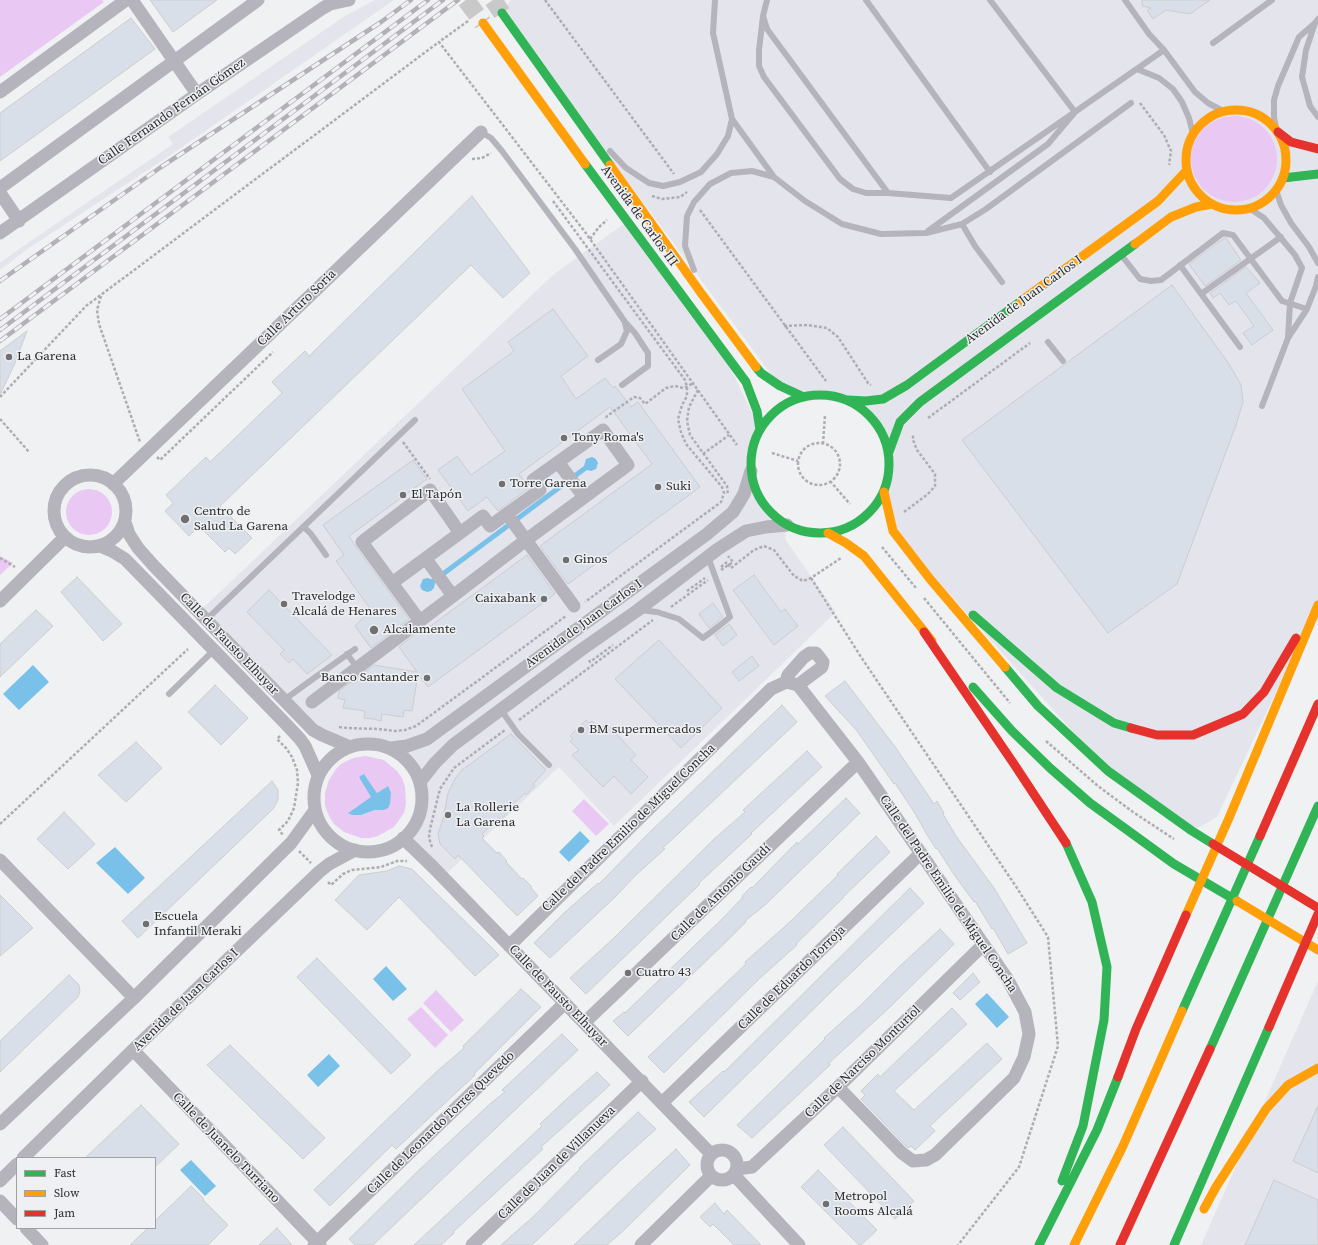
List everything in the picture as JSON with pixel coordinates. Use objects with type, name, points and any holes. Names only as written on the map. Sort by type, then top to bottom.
[{"type":"main road","name":"Avenida de Carlos III","points":[[502,13],[702,293],[762,373],[780,386],[804,397]]},
{"type":"main road","name":"Avenida de Carlos III","points":[[483,23],[559,129],[746,382],[757,411],[760,430]]},
{"type":"main road","points":[[1239,109],[1254,112],[1268,120],[1277,131],[1285,146],[1287,162],[1283,178],[1276,190],[1264,202],[1250,208],[1237,210],[1224,208],[1212,204],[1200,195],[1192,184],[1187,170],[1186,158],[1188,146],[1193,134],[1201,124],[1211,116],[1223,111],[1239,109]]},
{"type":"main road","points":[[1277,131],[1291,142],[1318,149]]},
{"type":"main road","name":"Avenida de Juan Carlos I","points":[[847,400],[866,401],[883,399],[907,385],[1158,201],[1187,170]]},
{"type":"main road","points":[[1283,178],[1318,174]]},
{"type":"main road","name":"Avenida de Juan Carlos I","points":[[889,452],[900,422],[920,402],[1171,217],[1196,207],[1212,204]]},
{"type":"main road","points":[[826,395],[847,400],[858,406],[874,420],[885,439],[889,452],[889,473],[884,492],[871,512],[852,526],[828,533],[807,532],[787,525],[778,519],[763,503],[753,482],[751,471],[752,450],[760,430],[771,415],[779,409],[804,397],[826,395]]},
{"type":"main road","points":[[884,492],[893,530],[930,579],[1038,706],[1108,771],[1192,831],[1318,908]]},
{"type":"main road","points":[[828,533],[846,543],[864,556],[924,632],[1012,731],[1050,768],[1090,803],[1174,864],[1318,950]]},
{"type":"main road","points":[[930,579],[1057,688],[1114,724],[1157,735],[1193,735],[1242,714],[1264,692],[1318,599]]},
{"type":"main road","points":[[1037,1245],[1097,1130],[1136,1029],[1229,818],[1318,605]]},
{"type":"main road","points":[[924,632],[1014,764],[1068,847],[1092,902],[1107,967],[1104,1020],[1083,1126],[1037,1245]]},
{"type":"main road","points":[[1074,1245],[1123,1146],[1318,704]]},
{"type":"main road","points":[[1120,1245],[1206,1058],[1318,806]]},
{"type":"main road","points":[[1174,1245],[1318,914]]},
{"type":"main road","points":[[1198,1219],[1216,1187],[1266,1109],[1288,1085],[1318,1068]]},
{"type":"street","points":[[0,92],[126,0]]},
{"type":"street","points":[[132,0],[196,94]]},
{"type":"street","points":[[0,188],[258,0]]},
{"type":"street","name":"Calle Fernando Fernán Gómez","points":[[0,233],[329,2],[349,0]]},
{"type":"street","name":"Calle Arturo Soria","points":[[113,484],[481,132]]},
{"type":"street","points":[[0,193],[19,221]]},
{"type":"street","points":[[312,702],[628,465],[603,430],[533,480],[540,490],[511,519],[490,526],[483,516],[392,583]]},
{"type":"street","points":[[558,462],[584,497]]},
{"type":"street","name":"Avenida de Juan Carlos I","points":[[391,748],[406,746],[427,739],[710,531],[733,512],[744,494],[751,471]]},
{"type":"street","points":[[85,476],[100,477],[113,484],[121,493],[126,504],[125,522],[115,538],[100,546],[84,547],[74,544],[58,529],[54,510],[56,500],[60,491],[75,478],[85,476]]},
{"type":"street","points":[[420,621],[362,542],[430,490],[460,533]]},
{"type":"street","points":[[511,519],[575,608]]},
{"type":"street","name":"Calle de Fausto Elhuyar","points":[[125,522],[129,534],[138,548],[313,730],[350,747]]},
{"type":"street","name":"Avenida de Juan Carlos I","points":[[420,782],[435,763],[453,745],[722,547],[746,531],[787,525]]},
{"type":"street","points":[[0,601],[65,537]]},
{"type":"street","name":"Calle de Fausto Elhuyar","points":[[100,546],[125,559],[300,739],[318,775]]},
{"type":"street","points":[[426,559],[453,596]]},
{"type":"street","name":"Calle del Padre Emilio de Miguel Concha","points":[[509,946],[771,689],[792,684],[858,762],[1008,980],[1025,1012],[1029,1034],[1024,1057],[1014,1078],[935,1155],[926,1160],[913,1161],[902,1153],[838,1086]]},
{"type":"street","points":[[362,744],[375,744],[391,748],[404,757],[414,768],[420,782],[422,797],[420,813],[414,827],[391,847],[366,852],[355,850],[333,839],[321,826],[315,810],[313,792],[318,775],[330,759],[350,747],[362,744]]},
{"type":"street","name":"Calle de Antonio Gaudí","points":[[584,1023],[858,762]]},
{"type":"street","points":[[0,1124],[134,998],[291,843],[315,810]]},
{"type":"street","name":"Calle de Fausto Elhuyar","points":[[403,838],[663,1102],[711,1154]]},
{"type":"street","name":"Avenida de Juan Carlos I","points":[[24,1157],[133,1050],[319,872],[329,864],[355,850]]},
{"type":"street","name":"Calle de Eduardo Torroja","points":[[663,1102],[920,853]]},
{"type":"street","points":[[0,860],[134,998]]},
{"type":"street","name":"Calle de Narciso Monturiol","points":[[735,1172],[752,1167],[983,945]]},
{"type":"street","name":"Calle de Leonardo Torres Quevedo","points":[[317,1244],[565,1003]]},
{"type":"street","name":"Calle de Juanelo Turriano","points":[[133,1050],[317,1244]]},
{"type":"street","name":"Calle de Juan de Villanueva","points":[[472,1245],[642,1081]]},
{"type":"street","points":[[717,1150],[725,1150],[732,1153],[736,1159],[735,1172],[726,1180],[718,1180],[711,1176],[707,1168],[707,1160],[711,1154],[717,1150]]},
{"type":"street","points":[[0,1181],[16,1165]]},
{"type":"street","points":[[735,1172],[799,1245]]},
{"type":"street","points":[[641,1245],[711,1176]]},
{"type":"street","points":[[0,1200],[16,1218]]},
{"type":"street","points":[[27,1229],[42,1245]]},
{"type":"lane","points":[[715,0],[713,33],[732,119],[774,176],[805,201],[842,224],[881,234],[926,233],[962,224],[986,209],[1131,103]]},
{"type":"lane","points":[[767,0],[763,16],[759,50],[759,66],[764,77],[840,179],[853,189],[866,193],[888,192],[951,198],[1164,50]]},
{"type":"lane","points":[[866,0],[990,172]]},
{"type":"lane","points":[[990,0],[1075,112]]},
{"type":"lane","points":[[1125,0],[1149,34],[1164,50],[1195,92],[1208,103],[1223,111]]},
{"type":"lane","points":[[1213,43],[1272,0]]},
{"type":"lane","points":[[763,16],[767,29],[888,192]]},
{"type":"lane","points":[[1316,21],[1306,50],[1302,77],[1310,106],[1318,117]]},
{"type":"lane","points":[[1277,131],[1274,117],[1274,100],[1278,86],[1300,37],[1316,21]]},
{"type":"lane","points":[[1137,69],[1160,78],[1174,89],[1189,118],[1193,134]]},
{"type":"lane","points":[[926,233],[1048,144],[1075,112]]},
{"type":"lane","points":[[578,119],[626,168],[649,183],[663,186],[680,182],[701,172],[717,154],[728,136],[732,119]]},
{"type":"lane","points":[[481,132],[491,138],[499,147],[575,249],[648,353],[648,366],[622,385]]},
{"type":"lane","points":[[702,293],[685,246],[687,216],[694,202],[710,184],[731,173],[752,171],[774,176]]},
{"type":"lane","points":[[1276,190],[1281,205],[1291,223],[1309,247],[1318,263]]},
{"type":"lane","points":[[1250,208],[1264,218],[1295,255],[1302,268],[1290,303],[1288,338]]},
{"type":"lane","points":[[962,224],[975,246],[1002,282]]},
{"type":"lane","points":[[1121,255],[1140,279],[1151,281],[1161,280],[1223,234],[1233,235],[1282,301],[1307,309]]},
{"type":"lane","points":[[1201,294],[1281,238]]},
{"type":"lane","points":[[1180,266],[1240,347]]},
{"type":"lane","points":[[1262,406],[1288,338],[1307,309],[1318,277]]},
{"type":"lane","points":[[598,360],[621,344],[627,332],[625,322]]},
{"type":"lane","points":[[1048,342],[1063,362]]},
{"type":"lane","points":[[206,620],[415,420]]},
{"type":"lane","points":[[304,527],[326,555]]},
{"type":"lane","points":[[638,610],[662,614],[679,619],[703,638],[714,630],[730,617],[708,557]]},
{"type":"lane","points":[[284,700],[355,649]]},
{"type":"lane","points":[[169,694],[214,650]]},
{"type":"lane","points":[[348,654],[353,662]]},
{"type":"lane","points":[[501,710],[518,734],[549,765]]},
{"type":"path","points":[[0,397],[86,306],[471,19]]},
{"type":"path","points":[[439,42],[590,239],[737,445]]},
{"type":"path","points":[[1138,100],[1164,135],[1171,151],[1170,164],[1167,168]]},
{"type":"path","points":[[469,161],[473,158],[482,158],[489,155],[499,147]]},
{"type":"path","points":[[334,726],[395,731],[405,730],[416,726],[721,502],[724,493],[722,487],[686,444],[681,432],[678,419],[686,396],[687,387],[682,374],[548,195]]},
{"type":"path","points":[[590,239],[599,227],[609,218]]},
{"type":"path","points":[[101,296],[97,310],[99,324],[140,441],[160,460],[274,350]]},
{"type":"path","points":[[784,326],[807,325],[827,328],[838,337],[868,383],[872,385]]},
{"type":"path","points":[[925,421],[1033,341]]},
{"type":"path","points":[[603,430],[607,416],[634,397],[640,398],[645,404],[666,388],[675,386],[683,388],[693,383]]},
{"type":"path","points":[[698,390],[689,407],[687,421],[690,435],[727,486],[729,496]]},
{"type":"path","points":[[823,444],[825,415]]},
{"type":"path","points":[[0,419],[29,452]]},
{"type":"path","points":[[900,515],[928,494],[935,486],[935,474],[917,450],[912,440],[914,429]]},
{"type":"path","points":[[704,454],[729,435]]},
{"type":"path","points":[[398,437],[428,475]]},
{"type":"path","points":[[816,443],[823,444],[830,446],[835,451],[840,464],[835,477],[824,484],[817,485],[805,480],[800,474],[798,461],[800,454],[804,449],[816,443]]},
{"type":"path","points":[[772,454],[798,461]]},
{"type":"path","points":[[830,481],[850,504]]},
{"type":"path","points":[[722,508],[725,502]]},
{"type":"path","points":[[701,518],[710,531]]},
{"type":"path","points":[[731,568],[754,550],[764,546],[774,550],[794,576],[803,581],[811,578],[846,554]]},
{"type":"path","points":[[430,864],[438,856],[432,847],[429,838],[440,789],[454,768],[732,562],[722,547]]},
{"type":"path","points":[[882,547],[916,589]]},
{"type":"path","points":[[0,558],[15,566]]},
{"type":"path","points":[[921,595],[1014,707]]},
{"type":"path","points":[[0,824],[188,648]]},
{"type":"path","points":[[277,739],[292,757],[297,770],[298,783],[294,808],[288,821],[279,830],[331,885],[343,874],[352,870],[381,867],[397,861],[406,860],[411,862]]},
{"type":"path","points":[[1045,740],[1098,786],[1133,812],[1176,840]]},
{"type":"shaded area","points":[[0,0],[102,0],[104,2],[0,77]]},
{"type":"shaded area","points":[[375,0],[394,0],[178,150],[26,250],[0,270],[0,263],[16,251],[173,144],[168,137],[345,16]]},
{"type":"shaded area","points":[[511,0],[1318,0],[1318,603],[1217,817],[1192,831],[1108,771],[893,531],[884,492],[889,473],[889,452],[885,439],[874,420],[858,406],[847,400],[826,395],[804,397],[780,386],[502,13]]},
{"type":"shaded area","points":[[1234,116],[1250,120],[1264,129],[1273,143],[1277,159],[1273,175],[1264,189],[1250,198],[1234,202],[1218,198],[1204,189],[1195,175],[1191,159],[1195,143],[1204,129],[1218,120]]},
{"type":"shaded area","points":[[628,221],[722,350],[760,430],[755,440],[751,461],[753,482],[757,493],[770,511],[787,525],[785,539],[836,612],[614,826],[559,767],[443,877],[403,838],[414,827],[420,813],[422,797],[420,782],[414,768],[404,757],[391,748],[375,744],[362,744],[350,747],[322,735],[199,612],[554,274]]},
{"type":"shaded area","points":[[89,489],[102,493],[108,499],[112,512],[108,525],[102,531],[89,535],[76,531],[70,525],[66,512],[70,499],[76,493]]},
{"type":"shaded area","points":[[0,556],[13,563],[0,575]]},
{"type":"shaded area","points":[[366,756],[384,760],[397,771],[402,778],[405,787],[406,804],[404,813],[394,827],[378,836],[361,838],[344,832],[334,824],[325,806],[325,793],[329,780],[341,764],[353,758]],"holes":[[[364,774],[377,793],[388,786],[384,810],[375,810],[361,815],[352,815],[349,812],[372,797]]]},
{"type":"shaded area","points":[[584,799],[609,824],[596,836],[572,811]]},
{"type":"shaded area","points":[[1318,981],[1318,1245],[1201,1245]]},
{"type":"shaded area","points":[[436,990],[464,1020],[451,1032],[423,1003]]},
{"type":"shaded area","points":[[421,1007],[448,1035],[435,1048],[407,1019]]},
{"type":"water","points":[[592,457],[596,459],[598,463],[596,469],[591,471],[587,470],[435,583],[434,588],[431,591],[427,592],[422,590],[420,586],[423,579],[432,579],[584,466],[586,459]]},
{"type":"water","points":[[33,665],[49,682],[19,710],[3,694]]},
{"type":"water","points":[[364,774],[377,793],[388,786],[391,793],[390,804],[388,808],[384,810],[375,810],[361,815],[352,815],[348,813],[371,797],[359,777]]},
{"type":"water","points":[[580,831],[590,841],[569,862],[559,852]]},
{"type":"water","points":[[115,847],[145,878],[128,894],[96,863]]},
{"type":"water","points":[[386,966],[407,989],[393,1001],[373,979]]},
{"type":"water","points":[[987,993],[1009,1017],[997,1028],[975,1004]]},
{"type":"water","points":[[329,1054],[340,1066],[318,1087],[307,1075]]},
{"type":"water","points":[[191,1160],[216,1186],[205,1196],[180,1170]]},
{"type":"building","points":[[150,0],[217,0],[173,32]]},
{"type":"building","points":[[1142,0],[1210,0],[1190,14],[1166,10],[1153,19],[1147,10],[1151,8],[1142,6]]},
{"type":"building","points":[[131,18],[155,49],[0,161],[0,113]]},
{"type":"building","points":[[472,196],[530,273],[503,298],[471,265],[220,506],[252,538],[235,554],[229,548],[225,552],[199,526],[189,536],[165,511],[173,503],[166,495],[206,457],[210,462],[282,393],[272,382],[305,351],[309,356]]},
{"type":"building","points":[[1226,238],[1241,260],[1205,286],[1189,264]]},
{"type":"building","points":[[1246,267],[1260,283],[1246,293],[1273,330],[1252,345],[1243,333],[1254,326],[1236,301],[1229,305],[1220,293],[1213,298],[1210,293]]},
{"type":"building","points":[[1172,285],[1229,364],[1241,385],[1243,402],[1236,425],[1177,584],[1108,633],[962,440]]},
{"type":"building","points":[[553,309],[588,356],[561,376],[576,399],[605,378],[613,388],[615,386],[631,407],[638,402],[700,487],[568,584],[540,546],[652,464],[610,407],[519,474],[529,488],[498,511],[487,497],[468,511],[438,470],[457,456],[471,475],[505,451],[462,389],[514,351],[508,342]]},
{"type":"building","name":"La Garena","points":[[27,331],[15,363],[0,395],[0,351]]},
{"type":"building","points":[[413,460],[427,479],[349,536],[409,619],[371,648],[355,626],[371,610],[336,561],[344,555],[323,525]]},
{"type":"building","points":[[527,555],[555,594],[428,687],[418,674],[412,711],[404,710],[403,717],[382,714],[381,721],[364,718],[365,711],[343,708],[345,700],[338,698],[339,691],[374,665],[417,672],[399,647],[419,631],[421,633]]},
{"type":"building","points":[[754,575],[781,612],[785,609],[798,626],[774,645],[733,590]]},
{"type":"building","points":[[77,577],[122,624],[103,641],[61,592]]},
{"type":"building","points":[[269,590],[332,655],[307,674],[293,659],[289,663],[280,654],[284,650],[247,612]]},
{"type":"building","points":[[713,603],[723,617],[709,628],[699,614]]},
{"type":"building","points":[[36,610],[53,626],[0,677],[0,644]]},
{"type":"building","points":[[729,624],[737,635],[723,646],[715,635]]},
{"type":"building","points":[[659,640],[722,708],[681,748],[615,679]]},
{"type":"building","points":[[752,656],[759,666],[739,681],[732,672]]},
{"type":"building","points":[[845,681],[896,748],[934,804],[937,801],[956,836],[994,888],[1027,943],[1008,954],[975,901],[974,902],[955,876],[937,848],[936,849],[895,783],[894,784],[857,731],[825,696]]},
{"type":"building","points":[[215,685],[248,718],[221,745],[188,712]]},
{"type":"building","points":[[782,705],[797,722],[663,848],[665,849],[637,874],[613,899],[550,958],[534,943],[564,913],[598,883],[599,884],[649,833]]},
{"type":"building","points":[[586,720],[589,723],[592,721],[600,729],[606,723],[636,755],[631,760],[648,777],[631,794],[614,776],[603,787],[572,755],[579,750],[570,741],[573,739],[570,736]]},
{"type":"building","points":[[511,734],[546,770],[533,784],[535,786],[508,809],[509,811],[501,820],[499,818],[482,834],[484,836],[482,838],[497,853],[499,852],[522,879],[523,878],[532,887],[531,888],[538,896],[517,916],[458,855],[455,859],[440,844],[438,834],[443,819],[448,793],[456,777],[462,770]]},
{"type":"building","points":[[136,742],[162,768],[126,802],[98,775]]},
{"type":"building","points":[[807,751],[822,767],[699,883],[700,884],[586,994],[570,978],[615,937],[713,840],[745,812],[743,810]]},
{"type":"building","points":[[272,781],[278,790],[278,800],[273,809],[138,938],[122,921]]},
{"type":"building","points":[[846,798],[860,813],[766,904],[745,921],[746,922],[732,936],[628,1036],[613,1021],[624,1012],[625,1013],[723,918],[743,897],[742,896],[751,887],[752,888],[797,842],[798,844]]},
{"type":"building","points":[[64,812],[95,844],[68,869],[37,839]]},
{"type":"building","points":[[876,836],[890,852],[843,897],[796,944],[797,945],[760,978],[664,1073],[648,1057],[746,964],[745,962],[792,920]]},
{"type":"building","points":[[399,866],[412,869],[499,955],[475,976],[399,897],[367,930],[335,900],[359,875],[387,871]]},
{"type":"building","points":[[910,888],[924,903],[704,1117],[689,1102],[723,1071],[724,1072]]},
{"type":"building","points":[[0,895],[33,928],[0,956]]},
{"type":"building","points":[[940,929],[954,944],[888,1009],[829,1063],[830,1065],[752,1138],[737,1125],[825,1039],[824,1038],[862,1004]]},
{"type":"building","points":[[317,958],[411,1055],[391,1074],[297,977]]},
{"type":"building","points":[[973,973],[980,982],[960,1000],[953,993]]},
{"type":"building","points":[[69,975],[79,985],[80,991],[78,997],[0,1072],[0,1041]]},
{"type":"building","points":[[521,989],[541,1007],[474,1074],[475,1075],[396,1149],[392,1145],[330,1206],[314,1190],[434,1074],[464,1048],[463,1046]]},
{"type":"building","points":[[952,1008],[967,1024],[894,1091],[914,1110],[987,1043],[1002,1059],[930,1126],[935,1131],[915,1150],[911,1146],[908,1148],[861,1099],[865,1095],[861,1091],[878,1074],[880,1077]]},
{"type":"building","points":[[562,1034],[578,1050],[373,1245],[355,1245],[349,1239],[419,1170],[491,1103],[505,1092],[502,1090]]},
{"type":"building","points":[[230,1045],[325,1138],[303,1159],[207,1065]]},
{"type":"building","points":[[597,1072],[610,1085],[541,1147],[543,1149],[453,1232],[454,1233],[441,1245],[414,1245],[542,1126],[540,1124]]},
{"type":"building","points":[[141,1105],[179,1144],[156,1166],[156,1157],[86,1157]]},
{"type":"building","points":[[1318,1106],[1318,1173],[1293,1161]]},
{"type":"building","points":[[638,1112],[656,1129],[532,1245],[501,1245],[534,1216],[580,1169],[579,1168]]},
{"type":"building","points":[[843,1127],[914,1201],[895,1219],[824,1145]]},
{"type":"building","points":[[676,1149],[690,1165],[624,1230],[607,1245],[574,1245],[635,1187]]},
{"type":"building","points":[[818,1170],[877,1230],[861,1245],[859,1245],[801,1187]]},
{"type":"building","points":[[1274,1180],[1318,1200],[1318,1245],[1245,1245]]},
{"type":"building","points":[[191,1186],[228,1225],[208,1245],[130,1245],[147,1229],[156,1229],[156,1220]]},
{"type":"building","points":[[715,1203],[724,1214],[727,1210],[761,1245],[734,1245],[713,1224],[710,1227],[700,1217]]},
{"type":"building","points":[[277,1228],[292,1245],[259,1245]]},
{"type":"tunnel","points":[[466,0],[483,23]]},
{"type":"tunnel","points":[[493,0],[502,13]]},
{"type":"railway","points":[[0,281],[161,167],[381,22],[411,0]]},
{"type":"railway","points":[[0,319],[428,0]]},
{"type":"railway","points":[[0,330],[443,0]]},
{"type":"railway","points":[[0,341],[458,0]]},
{"type":"traffic: fast","points":[[502,13],[610,165]]},
{"type":"traffic: fast","points":[[585,164],[746,382],[757,411],[760,430]]},
{"type":"traffic: fast","points":[[1283,178],[1318,174]]},
{"type":"traffic: fast","points":[[889,452],[900,422],[920,402],[1135,244]]},
{"type":"traffic: fast","points":[[848,400],[866,401],[883,399],[907,385],[1021,301]]},
{"type":"traffic: fast","points":[[756,367],[761,373],[780,386],[804,397]]},
{"type":"traffic: fast","points":[[827,395],[853,403],[864,410],[874,420],[884,438],[888,450],[889,464],[888,478],[881,497],[874,508],[864,518],[853,525],[834,532],[813,533],[787,525],[776,518],[766,508],[759,497],[752,478],[751,457],[759,431],[766,420],[776,410],[787,403],[806,396],[827,395]]},
{"type":"traffic: fast","points":[[973,615],[1057,688],[1114,723],[1131,728]]},
{"type":"traffic: fast","points":[[1005,667],[1038,706],[1108,771],[1192,831],[1213,844]]},
{"type":"traffic: fast","points":[[973,687],[1012,731],[1050,768],[1090,803],[1174,864],[1237,901]]},
{"type":"traffic: fast","points":[[1210,1049],[1318,806]]},
{"type":"traffic: fast","points":[[1182,1011],[1260,836]]},
{"type":"traffic: fast","points":[[1062,1181],[1083,1126],[1104,1020],[1107,967],[1092,902],[1066,843]]},
{"type":"traffic: fast","points":[[1174,1245],[1269,1027]]},
{"type":"traffic: fast","points":[[1039,1245],[1097,1130],[1118,1077]]},
{"type":"traffic: slow","points":[[483,23],[585,164]]},
{"type":"traffic: slow","points":[[1236,110],[1246,111],[1264,118],[1278,132],[1285,150],[1286,160],[1285,170],[1278,188],[1264,202],[1246,209],[1236,210],[1226,209],[1208,202],[1194,188],[1187,170],[1186,160],[1187,150],[1194,132],[1208,118],[1226,111],[1236,110]]},
{"type":"traffic: slow","points":[[610,165],[701,293],[756,367]]},
{"type":"traffic: slow","points":[[1021,301],[1158,201],[1187,170]]},
{"type":"traffic: slow","points":[[1135,244],[1171,217],[1196,207],[1212,204]]},
{"type":"traffic: slow","points":[[884,492],[893,531],[930,579],[1005,667]]},
{"type":"traffic: slow","points":[[828,533],[846,543],[864,556],[932,641]]},
{"type":"traffic: slow","points":[[1186,915],[1229,818],[1318,605]]},
{"type":"traffic: slow","points":[[1237,901],[1318,950]]},
{"type":"traffic: slow","points":[[1074,1245],[1123,1146],[1182,1011]]},
{"type":"traffic: slow","points":[[1204,1209],[1216,1187],[1266,1109],[1288,1085],[1318,1068]]},
{"type":"traffic: jam","points":[[1278,132],[1291,142],[1318,149]]},
{"type":"traffic: jam","points":[[924,632],[1066,843]]},
{"type":"traffic: jam","points":[[1131,728],[1157,735],[1193,735],[1243,714],[1264,692],[1296,638]]},
{"type":"traffic: jam","points":[[1260,836],[1318,704]]},
{"type":"traffic: jam","points":[[1213,844],[1318,908]]},
{"type":"traffic: jam","points":[[1269,1027],[1318,914]]},
{"type":"traffic: jam","points":[[1118,1077],[1136,1029],[1186,915]]},
{"type":"traffic: jam","points":[[1120,1245],[1210,1049]]},
{"type":"place","name":"La Garena","points":[[9,357]]},
{"type":"place","name":"Tony Roma's","points":[[564,438]]},
{"type":"place","name":"Torre Garena","points":[[502,484]]},
{"type":"place","name":"Suki","points":[[658,487]]},
{"type":"place","name":"El Tapón","points":[[403,495]]},
{"type":"place","name":"Centro de Salud La Garena","points":[[185,519]]},
{"type":"place","name":"Ginos","points":[[566,560]]},
{"type":"place","name":"Caixabank","points":[[544,599]]},
{"type":"place","name":"Travelodge Alcalá de Henares","points":[[284,604]]},
{"type":"place","name":"Alcalamente","points":[[374,630]]},
{"type":"place","name":"Banco Santander","points":[[427,678]]},
{"type":"place","name":"BM supermercados","points":[[581,730]]},
{"type":"place","name":"La Rollerie La Garena","points":[[448,815]]},
{"type":"place","name":"Escuela Infantil Meraki","points":[[146,924]]},
{"type":"place","name":"Cuatro 43","points":[[628,973]]},
{"type":"place","name":"Metropol Rooms Alcalá","points":[[826,1204]]}]
